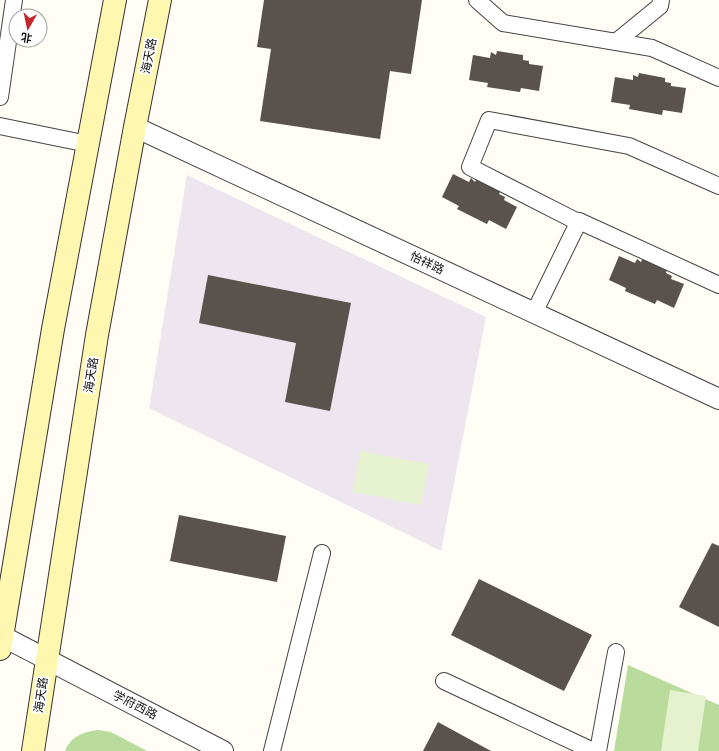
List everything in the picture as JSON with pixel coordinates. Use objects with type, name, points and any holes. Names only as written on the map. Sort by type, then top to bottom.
[{"type":"main road","points":[[1,640],[53,329],[115,0]]},
{"type":"main road","name":"海天路","points":[[33,751],[97,335],[160,0]]},
{"type":"street","points":[[0,97],[4,40],[14,0]]},
{"type":"street","points":[[477,0],[503,23],[652,48],[719,78]]},
{"type":"street","points":[[616,42],[660,6],[661,0]]},
{"type":"street","points":[[719,186],[629,146],[489,120],[470,167],[574,220],[719,285]]},
{"type":"street","points":[[0,126],[88,144]]},
{"type":"street","name":"怡祥路","points":[[135,127],[719,399]]},
{"type":"street","points":[[534,312],[579,221]]},
{"type":"street","points":[[272,751],[322,553]]},
{"type":"street","name":"学府西路","points":[[1,640],[46,659],[223,751]]},
{"type":"street","points":[[598,751],[616,652]]},
{"type":"street","points":[[444,681],[594,751]]},
{"type":"shaded area","points":[[187,175],[486,317],[441,551],[149,408]]},
{"type":"green space","points":[[360,451],[429,464],[421,505],[353,492]]},
{"type":"green space","points":[[628,665],[719,705],[719,751],[614,751]]},
{"type":"green space","points":[[670,690],[706,696],[698,751],[661,751]]},
{"type":"green space","points":[[98,730],[111,732],[147,751],[65,751],[74,738],[87,732]]},
{"type":"building","points":[[264,0],[422,0],[411,74],[390,71],[380,139],[260,121],[271,49],[257,47]]},
{"type":"building","points":[[497,51],[523,55],[523,60],[529,61],[529,64],[543,66],[539,91],[521,88],[520,92],[487,87],[488,83],[469,80],[473,55],[490,58],[491,52],[496,55]]},
{"type":"building","points":[[639,73],[665,78],[665,82],[671,83],[671,86],[686,88],[682,113],[663,110],[662,115],[629,109],[630,105],[611,102],[615,77],[633,80],[633,75],[638,77]]},
{"type":"building","points":[[453,174],[469,182],[471,178],[475,182],[477,178],[501,190],[499,194],[505,197],[504,200],[517,207],[506,229],[489,220],[487,224],[457,209],[459,206],[442,197]]},
{"type":"building","points":[[619,256],[635,263],[637,259],[641,262],[643,258],[667,269],[666,273],[672,276],[671,279],[684,284],[674,308],[657,300],[655,304],[625,291],[626,288],[609,280]]},
{"type":"building","points":[[208,275],[351,303],[330,411],[285,402],[296,343],[199,323]]},
{"type":"building","points":[[179,515],[286,536],[277,582],[170,561]]},
{"type":"building","points":[[712,543],[719,546],[719,627],[679,607]]},
{"type":"building","points":[[479,579],[592,635],[564,691],[451,635]]},
{"type":"building","points":[[438,722],[491,751],[423,751]]}]
